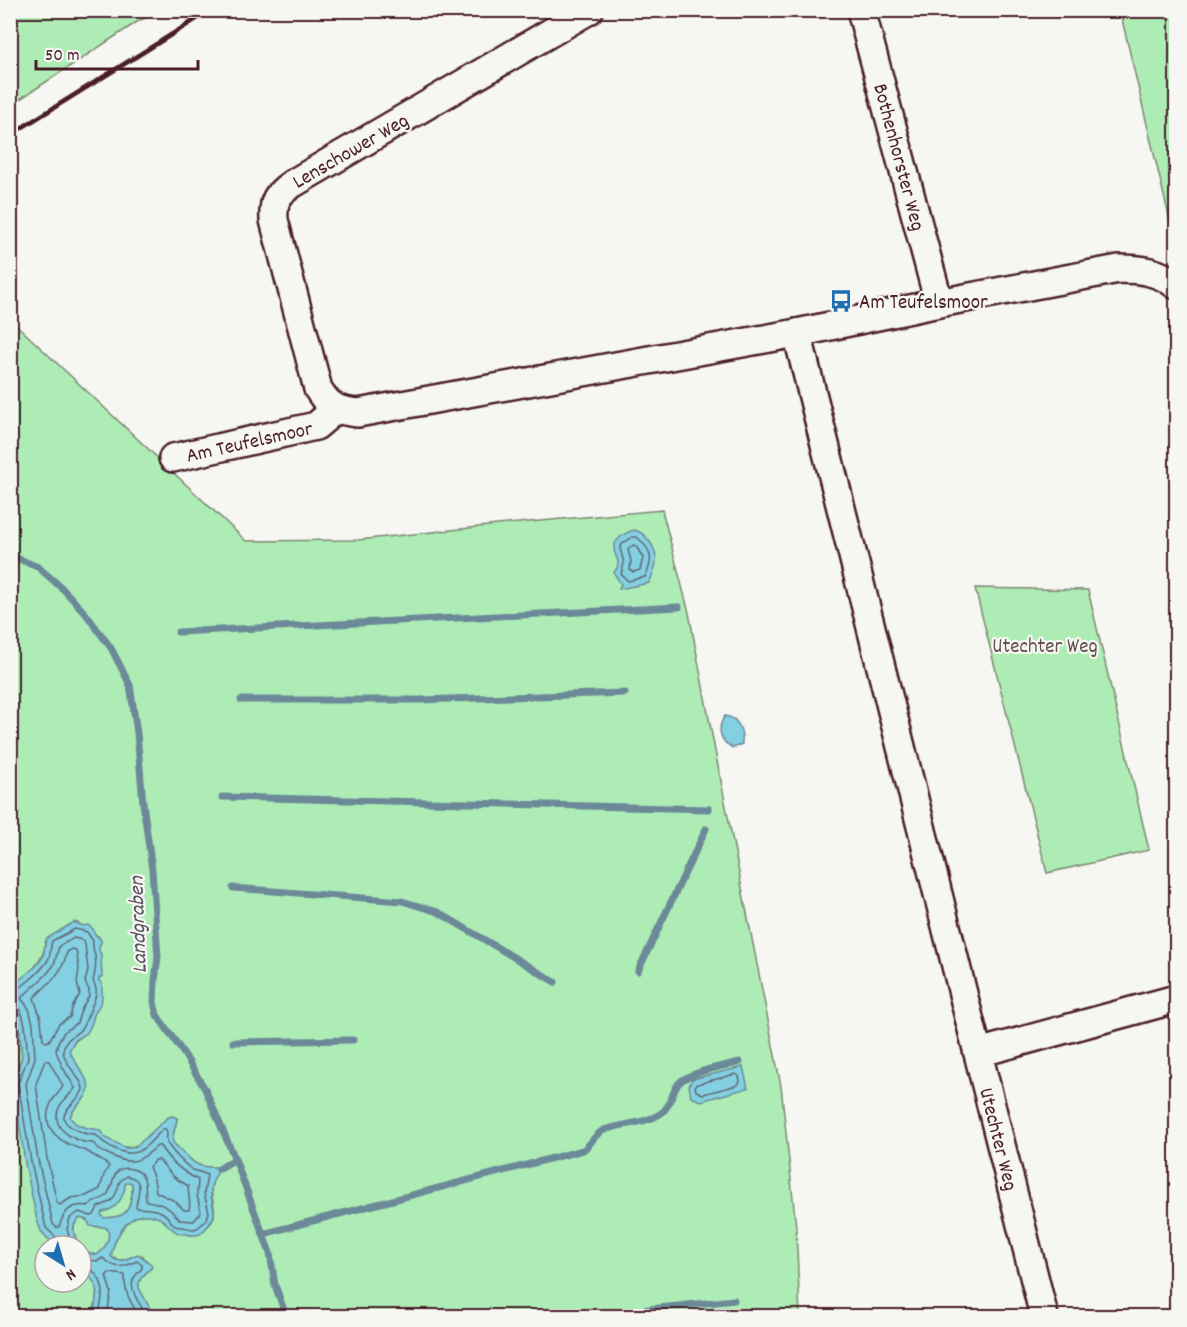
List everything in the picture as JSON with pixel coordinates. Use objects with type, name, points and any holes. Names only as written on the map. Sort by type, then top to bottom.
[{"type":"street","name":"Lenschower Weg","points":[[336,409],[326,402],[318,389],[274,220],[273,208],[276,197],[291,184],[589,10]]},
{"type":"street","name":"Bothenhorster Weg","points":[[861,10],[939,303]]},
{"type":"street","name":"Am Teufelsmoor","points":[[173,458],[316,426],[336,409],[358,413],[797,333],[1119,269],[1153,272],[1172,281]]},
{"type":"street","name":"Utechter Weg","points":[[797,333],[1044,1317]]},
{"type":"street","points":[[978,1053],[1176,999]]},
{"type":"green space","points":[[11,10],[158,11],[137,22],[11,105]]},
{"type":"green space","points":[[1120,11],[1176,11],[1176,219],[1170,221]]},
{"type":"green space","points":[[10,319],[246,541],[358,540],[662,510],[689,613],[781,1086],[796,1227],[800,1316],[154,1316],[139,1288],[139,1282],[152,1267],[142,1255],[122,1260],[111,1256],[116,1239],[126,1224],[140,1215],[148,1214],[158,1217],[191,1235],[206,1227],[213,1220],[214,1214],[211,1186],[217,1173],[216,1167],[197,1164],[175,1145],[173,1136],[177,1118],[172,1116],[140,1143],[126,1147],[107,1139],[94,1129],[77,1124],[70,1117],[86,1096],[69,1051],[71,1046],[88,1031],[94,1016],[98,994],[99,937],[78,923],[45,943],[38,962],[23,979],[11,987]]},
{"type":"green space","name":"Utechter Weg","points":[[975,588],[1088,590],[1149,850],[1047,873]]},
{"type":"green space","points":[[10,1009],[16,1013],[19,1025],[22,1057],[13,1082],[45,1234],[33,1234],[33,1294],[93,1294],[93,1281],[97,1295],[93,1316],[11,1316]]},
{"type":"green space","points":[[132,1183],[132,1187],[128,1209],[122,1215],[104,1219],[102,1212],[124,1191],[125,1184]]},
{"type":"green space","points":[[80,1218],[97,1227],[107,1228],[109,1236],[107,1243],[97,1255],[93,1254],[93,1234],[75,1234],[76,1222]]},
{"type":"water","points":[[635,530],[645,536],[653,547],[656,557],[655,567],[649,583],[619,589],[621,584],[614,573],[618,563],[614,551],[615,545],[621,536]]},
{"type":"water","points":[[725,716],[737,722],[742,734],[742,744],[733,748],[722,738],[720,730]]},
{"type":"water","points":[[74,922],[83,926],[88,925],[101,940],[99,951],[102,977],[99,981],[102,983],[102,1000],[87,1033],[75,1040],[69,1051],[88,1082],[89,1089],[72,1112],[70,1117],[73,1121],[83,1127],[99,1130],[106,1138],[126,1148],[132,1148],[172,1116],[177,1118],[173,1136],[175,1145],[197,1164],[219,1169],[211,1187],[213,1219],[200,1234],[181,1234],[159,1218],[141,1215],[126,1224],[116,1239],[111,1256],[114,1259],[124,1260],[138,1254],[151,1264],[152,1267],[139,1282],[139,1288],[154,1316],[93,1316],[97,1295],[93,1281],[93,1254],[97,1255],[107,1243],[109,1236],[107,1228],[90,1226],[87,1220],[80,1218],[74,1224],[74,1234],[44,1234],[37,1220],[25,1163],[13,1081],[22,1057],[19,1025],[16,1014],[11,1009],[11,987],[43,957],[46,939]],"holes":[[[132,1183],[130,1205],[125,1212],[119,1216],[104,1218],[101,1215],[102,1212],[115,1206],[123,1194],[125,1184]]]},
{"type":"water","points":[[743,1067],[748,1088],[701,1101],[691,1097],[689,1085],[692,1079]]},
{"type":"waterway","name":"Landgraben","points":[[10,555],[38,567],[62,588],[86,614],[111,648],[130,685],[152,870],[158,957],[154,1002],[157,1015],[205,1089],[235,1159],[270,1253],[275,1285],[286,1316]]},
{"type":"waterway","points":[[178,632],[679,607]]},
{"type":"waterway","points":[[241,700],[419,700],[625,693]]},
{"type":"waterway","points":[[222,797],[709,809]]},
{"type":"waterway","points":[[638,971],[706,829]]},
{"type":"waterway","points":[[233,888],[402,901],[438,912],[555,982]]},
{"type":"waterway","points":[[233,1042],[353,1040]]},
{"type":"waterway","points":[[263,1234],[583,1150],[602,1131],[653,1118],[660,1114],[666,1108],[676,1087],[684,1079],[740,1062]]},
{"type":"waterway","points":[[219,1169],[235,1159]]},
{"type":"waterway","points":[[609,1316],[734,1300]]},
{"type":"railway","points":[[10,135],[211,10]]},
{"type":"place","name":"Am Teufelsmoor","points":[[841,301]]}]
